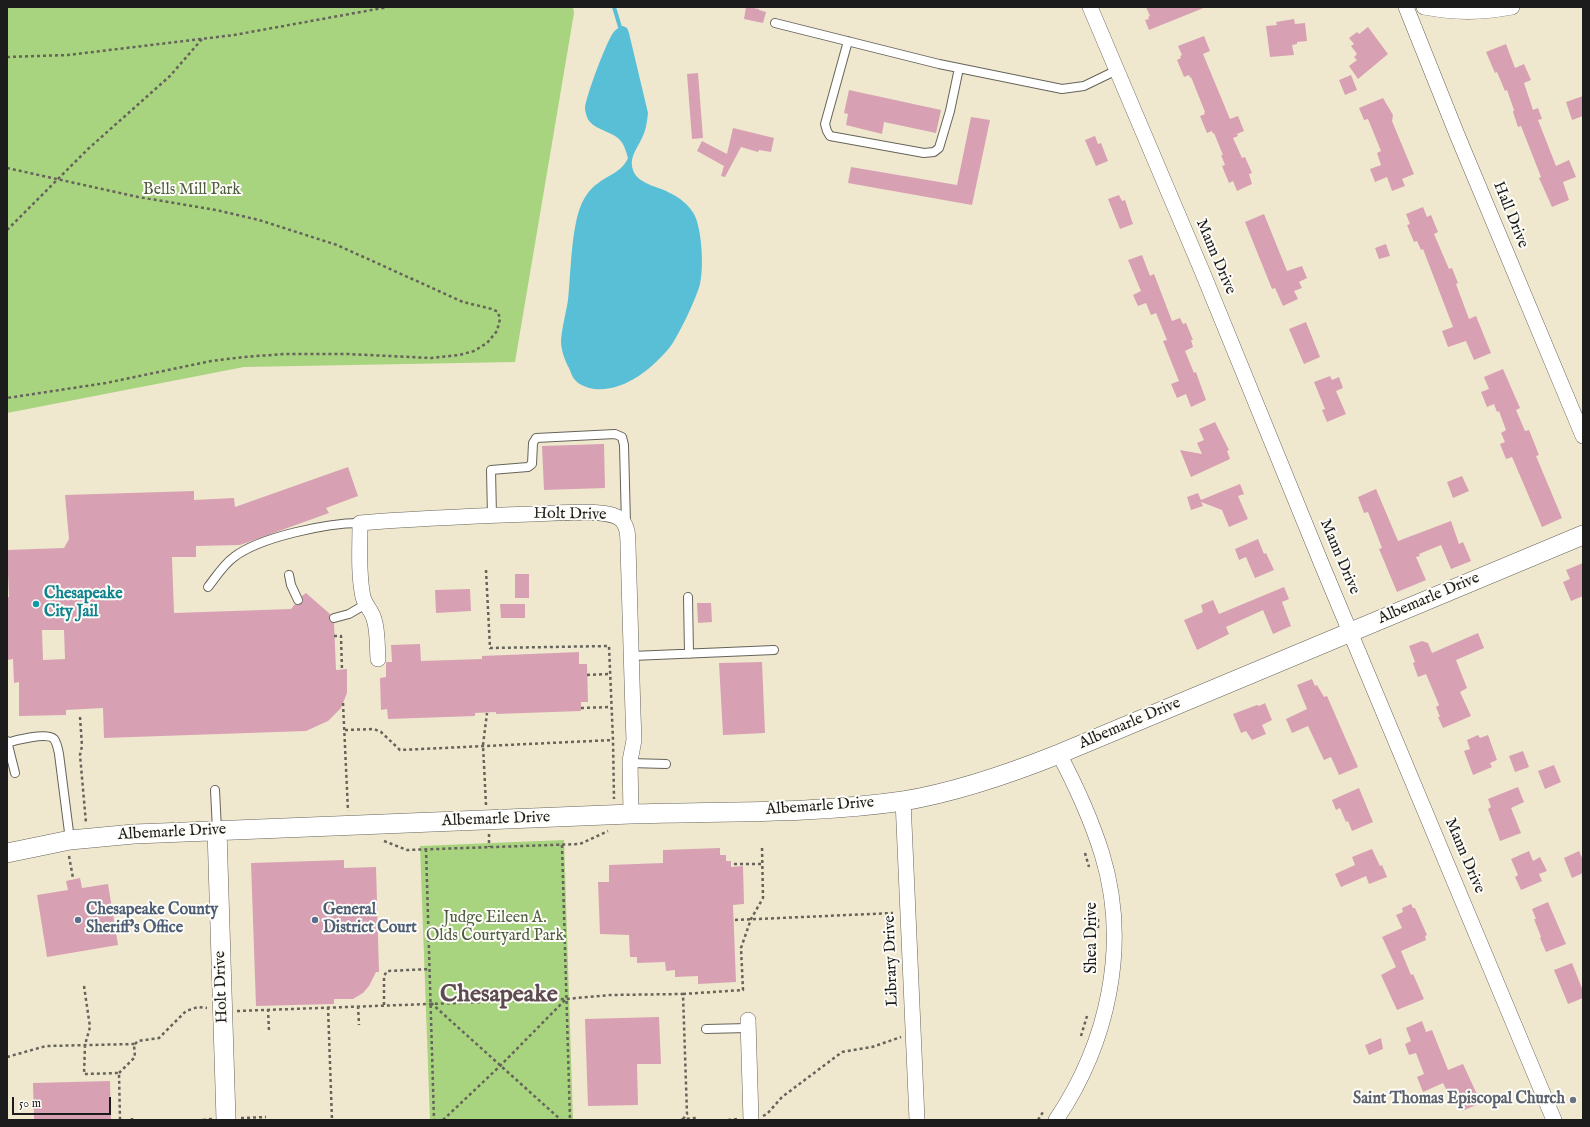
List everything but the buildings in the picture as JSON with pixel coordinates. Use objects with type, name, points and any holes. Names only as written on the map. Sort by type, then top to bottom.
[{"type":"street","name":"Mann Drive","points":[[1090,7],[1205,278],[1322,565],[1554,1120]]},
{"type":"street","name":"Hall Drive","points":[[1406,7],[1458,137],[1583,436]]},
{"type":"street","points":[[1424,7],[1464,12],[1512,7]]},
{"type":"street","name":"Holt Drive","points":[[360,523],[492,516],[606,514],[621,519],[626,525],[628,546],[634,740],[623,815]]},
{"type":"street","points":[[360,523],[360,572],[366,604],[374,617],[376,625],[378,659]]},
{"type":"street","name":"Albemarle Drive","points":[[7,853],[134,834],[623,815],[783,811],[822,809],[904,800],[983,782],[1014,772],[1583,535]]},
{"type":"street","name":"Shea Drive","points":[[1056,1120],[1071,1097],[1088,1065],[1101,1027],[1113,965],[1114,927],[1111,897],[1102,855],[1081,799],[1060,754]]},
{"type":"street","name":"Library Drive","points":[[904,800],[917,1120]]},
{"type":"street","name":"Holt Drive","points":[[217,830],[226,1120]]},
{"type":"street","points":[[748,1024],[751,1119]]},
{"type":"lane","points":[[775,23],[959,68],[1062,89],[1084,86],[1117,70]]},
{"type":"lane","points":[[848,41],[826,124],[827,131],[830,136],[924,153],[934,152],[939,148],[950,111],[959,68]]},
{"type":"lane","points":[[492,516],[492,470],[528,468],[532,464],[533,443],[536,438],[615,434],[622,437],[624,445],[626,525]]},
{"type":"lane","points":[[208,587],[222,568],[234,557],[251,546],[312,528],[340,523],[360,523]]},
{"type":"lane","points":[[289,575],[291,585],[298,600]]},
{"type":"lane","points":[[688,597],[689,654]]},
{"type":"lane","points":[[334,618],[349,614],[366,604]]},
{"type":"lane","points":[[632,656],[774,650]]},
{"type":"lane","points":[[15,773],[7,742],[45,736],[51,737],[55,740],[59,754],[74,844]]},
{"type":"lane","points":[[630,763],[666,764]]},
{"type":"lane","points":[[215,790],[217,830]]},
{"type":"lane","points":[[706,1029],[748,1024]]},
{"type":"path","points":[[7,57],[68,54],[234,35],[388,7]]},
{"type":"path","points":[[7,230],[88,149],[170,76],[202,39]]},
{"type":"path","points":[[7,168],[259,220],[337,245],[458,300],[496,310],[500,316],[500,324],[497,331],[487,343],[474,351],[459,355],[431,358],[347,354],[284,354],[244,357],[211,361],[106,383],[7,398]]},
{"type":"path","points":[[378,838],[408,850],[580,844],[615,828],[623,815],[613,740],[609,646],[490,648],[486,570]]},
{"type":"path","points":[[334,636],[341,636],[342,670]]},
{"type":"path","points":[[587,675],[610,674]]},
{"type":"path","points":[[343,703],[348,826]]},
{"type":"path","points":[[581,708],[611,707]]},
{"type":"path","points":[[486,713],[484,745],[486,821],[489,847]]},
{"type":"path","points":[[73,878],[74,844],[86,827],[80,755],[82,746],[80,717]]},
{"type":"path","points":[[345,730],[374,729],[381,732],[400,750],[613,740]]},
{"type":"path","points":[[562,845],[570,1120]]},
{"type":"path","points":[[7,1057],[46,1046],[135,1044],[138,1041],[159,1038],[186,1010],[198,1007],[236,1012],[328,1007],[566,999],[610,995],[683,994],[743,990],[741,948],[751,919],[763,898],[762,847]]},
{"type":"path","points":[[426,849],[434,1120]]},
{"type":"path","points":[[1085,852],[1091,873]]},
{"type":"path","points":[[734,864],[762,864]]},
{"type":"path","points":[[735,920],[893,913]]},
{"type":"path","points":[[1098,914],[1098,934]]},
{"type":"path","points":[[384,1005],[384,976],[387,971],[430,969]]},
{"type":"path","points":[[84,986],[90,1027],[85,1045],[84,1074],[119,1073]]},
{"type":"path","points":[[682,1119],[687,1114],[683,994]]},
{"type":"path","points":[[443,1120],[500,1066],[566,999]]},
{"type":"path","points":[[431,1003],[561,1120]]},
{"type":"path","points":[[358,1006],[359,1025]]},
{"type":"path","points":[[328,1007],[332,1120]]},
{"type":"path","points":[[268,1010],[269,1031]]},
{"type":"path","points":[[1079,1041],[1088,1015]]},
{"type":"path","points":[[728,1120],[751,1119],[767,1114],[782,1097],[842,1052],[872,1047],[900,1037],[914,1035]]},
{"type":"path","points":[[120,1120],[119,1073],[135,1056],[135,1044]]},
{"type":"path","points":[[1038,1120],[1047,1106]]},
{"type":"path","points":[[682,1119],[697,1118],[697,1120]]},
{"type":"green space","name":"Bells Mill Park","points":[[7,7],[573,7],[574,13],[515,362],[244,367],[7,413]]},
{"type":"green space","name":"Judge Eileen A. Olds Courtyard Park","points":[[564,840],[573,1120],[430,1120],[420,846]]},
{"type":"water","points":[[623,26],[627,28],[629,33],[648,113],[647,123],[642,138],[634,153],[632,161],[633,170],[639,179],[677,197],[687,204],[692,211],[699,229],[702,268],[700,284],[687,317],[678,335],[663,355],[646,371],[626,383],[616,387],[594,389],[581,385],[574,379],[566,362],[561,341],[568,300],[576,220],[580,209],[584,199],[591,189],[622,167],[628,158],[621,141],[589,121],[585,111],[592,82],[601,58],[614,32]]},
{"type":"waterway","points":[[614,7],[620,27]]},
{"type":"place","name":"Chesapeake City Jail","points":[[36,604]]},
{"type":"place","name":"Chesapeake County Sheriff's Office","points":[[78,920]]},
{"type":"place","name":"General District Court","points":[[315,920]]},
{"type":"place","name":"Saint Thomas Episcopal Church","points":[[1573,1100]]},
{"type":"district","name":"Chesapeake","points":[[499,996]]}]
